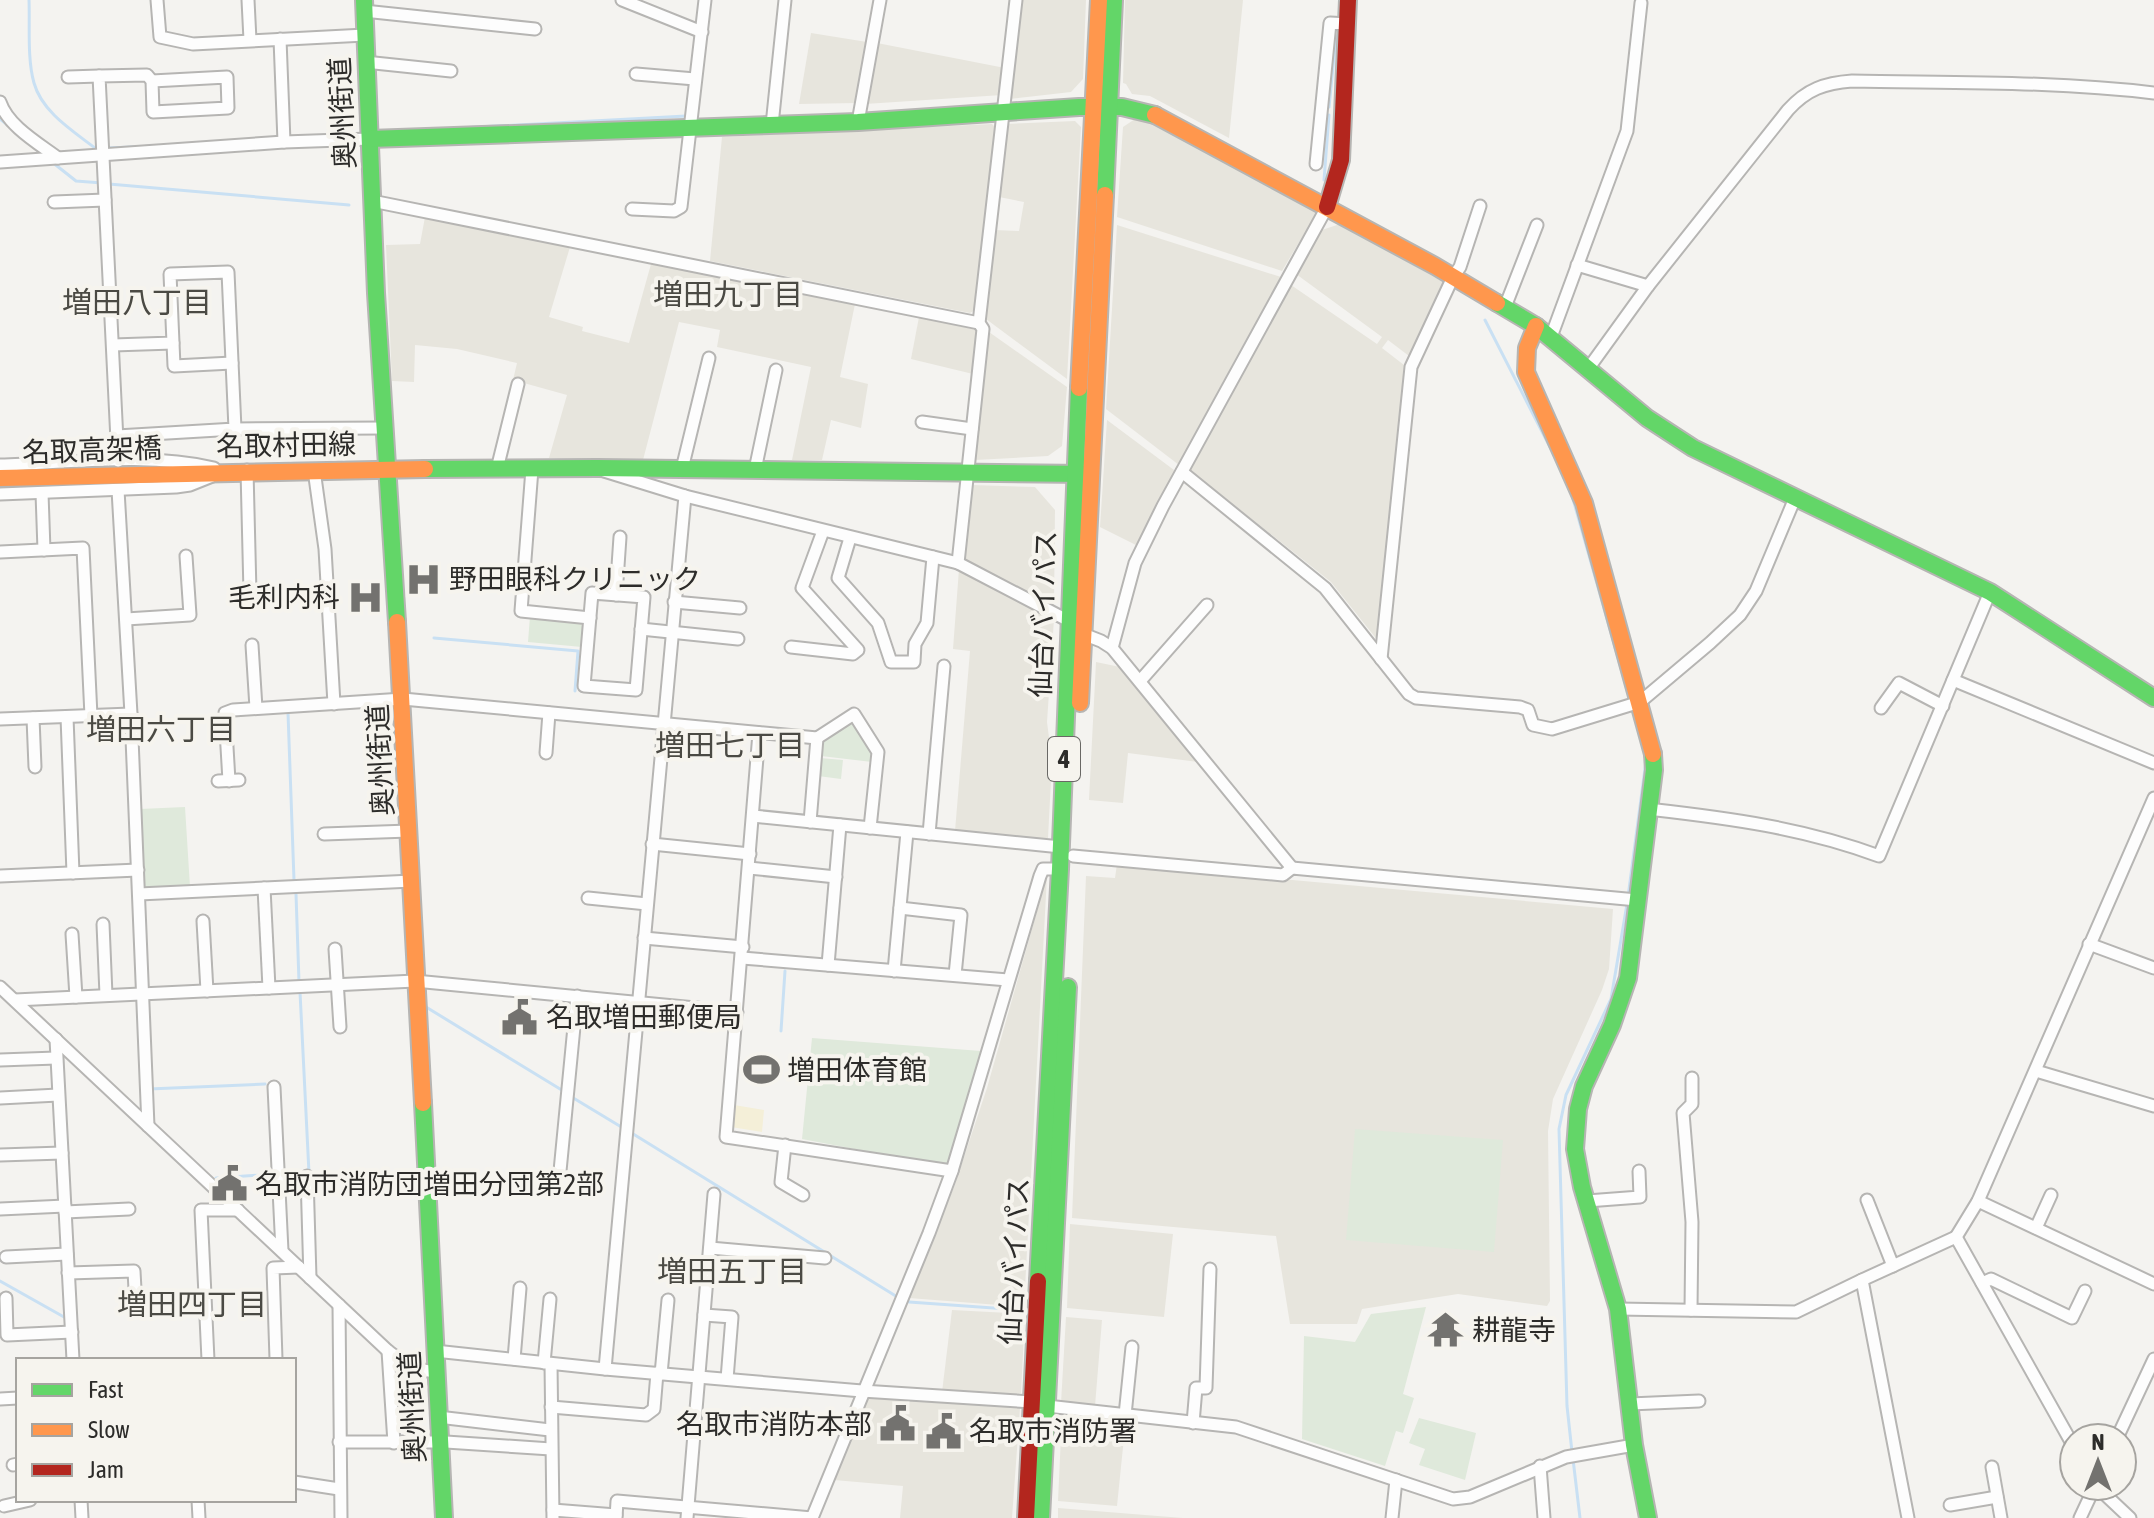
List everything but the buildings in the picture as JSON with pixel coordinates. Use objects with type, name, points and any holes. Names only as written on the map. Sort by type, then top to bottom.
[{"type":"main road","name":"仙台バイパス","points":[[1099,0],[1101,107]]},
{"type":"main road","name":"仙台バイパス","points":[[1041,1518],[1040,1404],[1060,869],[1067,851],[1069,621],[1082,474],[1101,107],[1114,0]]},
{"type":"main road","points":[[1327,207],[1341,160],[1348,0]]},
{"type":"main road","name":"奥州街道","points":[[364,6],[386,469],[403,699],[444,1518]]},
{"type":"main road","points":[[370,139],[858,122],[1101,107],[1134,108],[1151,113],[1327,207],[1536,326],[1672,436],[1990,592],[2154,698]]},
{"type":"main road","points":[[1536,326],[1527,348],[1526,372],[1579,489],[1633,704],[1653,759],[1648,809],[1631,899],[1626,989],[1584,1086],[1578,1109],[1575,1149],[1618,1309],[1634,1445],[1648,1518]]},
{"type":"main road","name":"名取村田線","points":[[186,473],[596,468],[1082,474]]},
{"type":"main road","name":"名取高架橋","points":[[0,478],[186,473]]},
{"type":"main road","name":"仙台バイパス","points":[[1026,1518],[1040,1404],[1067,851],[1083,634],[1082,474]]},
{"type":"street","points":[[157,0],[160,37],[193,44],[365,35]]},
{"type":"street","points":[[248,0],[250,40]]},
{"type":"street","points":[[622,0],[702,32]]},
{"type":"street","points":[[632,209],[674,211],[681,207],[705,0]]},
{"type":"street","points":[[772,125],[785,0]]},
{"type":"street","points":[[858,122],[880,0]]},
{"type":"street","points":[[958,563],[983,329],[979,323],[1016,0]]},
{"type":"street","points":[[1551,337],[1627,131],[1641,3]]},
{"type":"street","points":[[364,6],[535,29]]},
{"type":"street","points":[[1316,164],[1330,23],[1348,24]]},
{"type":"street","points":[[280,39],[284,142]]},
{"type":"street","points":[[365,62],[451,71]]},
{"type":"street","points":[[636,74],[695,79]]},
{"type":"street","points":[[68,77],[147,75],[152,81],[153,112],[228,108],[227,77],[152,81]]},
{"type":"street","points":[[99,76],[118,461]]},
{"type":"street","points":[[1588,369],[1648,286],[1788,110],[1815,87],[1852,81],[2075,84],[2154,93]]},
{"type":"street","points":[[0,102],[3,112],[51,158]]},
{"type":"street","points":[[0,162],[370,139]]},
{"type":"street","points":[[54,202],[105,200]]},
{"type":"street","points":[[372,201],[979,323]]},
{"type":"street","points":[[1381,659],[1411,367],[1460,267],[1480,206]]},
{"type":"street","points":[[1112,648],[1135,563],[1327,207]]},
{"type":"street","points":[[1505,307],[1537,225]]},
{"type":"street","points":[[1577,265],[1648,286]]},
{"type":"street","points":[[232,363],[174,366],[170,274],[228,272],[235,429]]},
{"type":"street","points":[[113,345],[173,343]]},
{"type":"street","points":[[682,469],[709,358]]},
{"type":"street","points":[[755,470],[776,370]]},
{"type":"street","points":[[497,469],[518,384]]},
{"type":"street","points":[[922,422],[972,429]]},
{"type":"street","points":[[117,436],[235,429],[384,428]]},
{"type":"street","points":[[0,465],[188,462],[226,471]]},
{"type":"street","points":[[596,468],[685,496],[958,563],[1069,621]]},
{"type":"street","points":[[532,469],[521,611],[590,618]]},
{"type":"street","points":[[247,470],[250,593]]},
{"type":"street","points":[[314,470],[325,549],[334,704]]},
{"type":"street","points":[[0,494],[190,485],[226,471]]},
{"type":"street","points":[[1182,472],[1325,588],[1409,694],[1416,698],[1520,707],[1528,710],[1533,725],[1538,728],[1560,727],[1633,704],[1740,615],[1767,567],[1795,498]]},
{"type":"street","points":[[118,490],[131,714],[148,1126]]},
{"type":"street","points":[[42,493],[44,550]]},
{"type":"street","points":[[605,1369],[685,496]]},
{"type":"street","points":[[791,647],[853,654],[858,650],[802,588],[823,531]]},
{"type":"street","points":[[616,595],[620,537]]},
{"type":"street","points":[[850,538],[838,578],[878,623],[891,662],[914,662],[915,644],[927,623],[933,557]]},
{"type":"street","points":[[0,552],[83,548],[91,716]]},
{"type":"street","points":[[126,619],[190,615],[186,556]]},
{"type":"street","points":[[1648,809],[1766,824],[1836,840],[1879,856],[1990,592]]},
{"type":"street","points":[[592,593],[616,595],[644,597],[636,690],[584,686],[592,593]]},
{"type":"street","points":[[674,602],[740,608]]},
{"type":"street","points":[[1140,681],[1207,605]]},
{"type":"street","points":[[641,629],[738,639]]},
{"type":"street","points":[[1083,634],[1112,648],[1292,868]]},
{"type":"street","points":[[252,645],[256,708]]},
{"type":"street","points":[[929,834],[944,666]]},
{"type":"street","points":[[1953,680],[2154,763]]},
{"type":"street","points":[[1881,708],[1899,683],[1943,706]]},
{"type":"street","points":[[229,781],[225,713],[256,708],[403,699],[817,738],[854,714],[878,752],[870,828]]},
{"type":"street","points":[[546,753],[549,713]]},
{"type":"street","points":[[0,719],[131,714]]},
{"type":"street","points":[[67,717],[73,873]]},
{"type":"street","points":[[33,718],[35,767]]},
{"type":"street","points":[[759,733],[726,1137],[952,1171]]},
{"type":"street","points":[[810,822],[817,738]]},
{"type":"street","points":[[1618,1309],[1796,1312],[1956,1237],[1978,1201],[2154,798]]},
{"type":"street","points":[[753,816],[1283,875],[1292,868],[1631,899]]},
{"type":"street","points":[[828,965],[840,825]]},
{"type":"street","points":[[324,834],[409,831]]},
{"type":"street","points":[[894,971],[907,832]]},
{"type":"street","points":[[652,844],[750,854]]},
{"type":"street","points":[[749,868],[836,877]]},
{"type":"street","points":[[550,1299],[548,1363],[553,1514],[616,1516],[617,1501],[688,1512],[812,1518],[952,1171],[1043,869],[1060,869]]},
{"type":"street","points":[[0,876],[138,870]]},
{"type":"street","points":[[139,894],[412,881]]},
{"type":"street","points":[[264,888],[269,988]]},
{"type":"street","points":[[588,898],[647,904]]},
{"type":"street","points":[[900,908],[961,915],[955,975]]},
{"type":"street","points":[[203,921],[207,991]]},
{"type":"street","points":[[103,924],[106,995]]},
{"type":"street","points":[[72,934],[76,997]]},
{"type":"street","points":[[644,938],[828,965],[1008,980]]},
{"type":"street","points":[[2089,944],[2154,968]]},
{"type":"street","points":[[335,949],[340,1027]]},
{"type":"street","points":[[15,1000],[415,981],[737,1012]]},
{"type":"street","points":[[0,987],[388,1351],[411,1368],[435,1372]]},
{"type":"street","points":[[560,1171],[577,996]]},
{"type":"street","points":[[56,1039],[73,1358]]},
{"type":"street","points":[[0,1060],[56,1058]]},
{"type":"street","points":[[2036,1071],[2154,1106]]},
{"type":"street","points":[[1691,1310],[1692,1222],[1683,1113],[1692,1104],[1692,1078]]},
{"type":"street","points":[[274,1087],[282,1251]]},
{"type":"street","points":[[0,1098],[58,1095]]},
{"type":"street","points":[[785,1145],[781,1182],[803,1195]]},
{"type":"street","points":[[0,1155],[62,1153]]},
{"type":"street","points":[[1587,1201],[1640,1197],[1639,1171]]},
{"type":"street","points":[[307,1176],[310,1278]]},
{"type":"street","points":[[688,1512],[714,1194]]},
{"type":"street","points":[[2036,1228],[2051,1195]]},
{"type":"street","points":[[1867,1200],[1893,1266]]},
{"type":"street","points":[[1978,1201],[2154,1284]]},
{"type":"street","points":[[0,1209],[129,1209]]},
{"type":"street","points":[[208,1358],[201,1210],[238,1210]]},
{"type":"street","points":[[1956,1237],[2060,1422]]},
{"type":"street","points":[[710,1248],[825,1258]]},
{"type":"street","points":[[6,1257],[67,1254]]},
{"type":"street","points":[[276,1358],[273,1268],[299,1267]]},
{"type":"street","points":[[1193,1423],[1196,1388],[1206,1388],[1210,1269]]},
{"type":"street","points":[[68,1273],[134,1271],[136,1308]]},
{"type":"street","points":[[1982,1283],[1991,1279],[2072,1318],[2085,1291]]},
{"type":"street","points":[[1862,1280],[1908,1518]]},
{"type":"street","points":[[514,1359],[520,1288]]},
{"type":"street","points":[[6,1298],[7,1335],[72,1332]]},
{"type":"street","points":[[551,1407],[646,1415],[654,1409],[668,1300]]},
{"type":"street","points":[[339,1305],[341,1518]]},
{"type":"street","points":[[704,1315],[732,1317],[727,1379]]},
{"type":"street","points":[[1125,1415],[1132,1347]]},
{"type":"street","points":[[388,1351],[394,1443]]},
{"type":"street","points":[[435,1351],[605,1369],[1040,1404],[1236,1427],[1453,1499],[1470,1497],[1572,1455],[1634,1445]]},
{"type":"street","points":[[2124,1422],[2154,1359]]},
{"type":"street","points":[[1630,1404],[1699,1401]]},
{"type":"street","points":[[438,1417],[550,1430]]},
{"type":"street","points":[[339,1442],[440,1442],[551,1449]]},
{"type":"street","points":[[1540,1466],[1544,1518]]},
{"type":"street","points":[[1992,1467],[2001,1518]]},
{"type":"street","points":[[1392,1518],[1396,1480]]},
{"type":"street","points":[[296,1482],[339,1489]]},
{"type":"street","points":[[1950,1505],[1997,1497]]},
{"type":"street","points":[[4,1506],[21,1502]]},
{"type":"street","points":[[2112,1502],[2130,1518]]},
{"type":"shaded area","points":[[1020,0],[1086,0],[1083,79],[1071,92],[1010,99]]},
{"type":"shaded area","points":[[1125,0],[1243,0],[1229,138],[1150,96],[1132,94],[1123,83]]},
{"type":"shaded area","points":[[811,33],[867,42],[857,103],[799,104]]},
{"type":"shaded area","points":[[877,43],[1005,68],[1002,95],[865,104]]},
{"type":"shaded area","points":[[1138,117],[1166,129],[1317,212],[1282,271],[1117,217],[1123,127]]},
{"type":"shaded area","points":[[1075,121],[1081,127],[1067,379],[986,319],[994,230],[1019,231],[1024,202],[999,197],[1006,124]]},
{"type":"shaded area","points":[[992,124],[996,128],[975,310],[970,313],[710,261],[722,137]]},
{"type":"shaded area","points":[[425,217],[570,247],[549,317],[583,327],[582,331],[629,343],[651,264],[855,304],[840,377],[868,384],[861,428],[831,420],[822,460],[792,460],[811,367],[717,347],[720,330],[679,322],[643,460],[549,458],[567,395],[513,380],[517,363],[457,349],[415,345],[414,382],[392,381],[386,245],[420,244]]},
{"type":"shaded area","points":[[1340,224],[1445,283],[1409,356],[1388,340],[1382,348],[1404,365],[1379,642],[1331,582],[1190,470],[1291,285],[1377,344],[1382,337],[1296,274],[1322,230]]},
{"type":"shaded area","points":[[1117,225],[1281,277],[1179,465],[1106,409]]},
{"type":"shaded area","points":[[919,317],[977,330],[973,374],[911,359]]},
{"type":"shaded area","points":[[989,332],[1067,387],[1062,446],[1048,456],[975,460]]},
{"type":"shaded area","points":[[1107,420],[1178,473],[1138,546],[1100,527]]},
{"type":"shaded area","points":[[971,485],[1035,487],[1055,510],[1054,608],[961,558]]},
{"type":"shaded area","points":[[959,569],[1054,619],[1047,722],[1052,761],[1048,838],[1041,841],[955,831],[970,651],[953,649]]},
{"type":"shaded area","points":[[1096,662],[1120,667],[1198,762],[1128,753],[1123,803],[1089,800]]},
{"type":"shaded area","points":[[1117,864],[1613,909],[1609,969],[1553,1099],[1548,1131],[1550,1301],[1547,1306],[1458,1294],[1362,1309],[1357,1324],[1290,1324],[1276,1236],[1072,1218],[1086,876],[1115,878]]},
{"type":"shaded area","points":[[1047,876],[1024,1307],[909,1298],[954,1187],[987,1088]]},
{"type":"shaded area","points":[[1070,1224],[1173,1234],[1164,1317],[1067,1308]]},
{"type":"shaded area","points":[[952,1310],[1025,1314],[1021,1393],[1014,1396],[942,1392]]},
{"type":"shaded area","points":[[1066,1317],[1102,1320],[1095,1406],[1061,1403]]},
{"type":"shaded area","points":[[867,1396],[1020,1408],[1012,1518],[900,1518],[903,1486],[834,1480]]},
{"type":"shaded area","points":[[1062,1414],[1126,1418],[1117,1506],[1058,1501]]},
{"type":"shaded area","points":[[1058,1508],[1145,1515],[1183,1518],[1058,1518]]},
{"type":"green space","points":[[530,616],[578,621],[585,629],[582,647],[528,642]]},
{"type":"green space","points":[[853,721],[872,753],[872,762],[821,756],[822,741]]},
{"type":"green space","points":[[820,758],[843,760],[841,779],[818,776]]},
{"type":"green space","points":[[185,807],[190,887],[144,889],[140,809]]},
{"type":"green space","points":[[812,1038],[981,1051],[949,1167],[802,1139]]},
{"type":"green space","points":[[1355,1129],[1503,1140],[1494,1252],[1346,1240]]},
{"type":"green space","points":[[1426,1307],[1403,1394],[1414,1398],[1403,1433],[1396,1431],[1385,1466],[1302,1439],[1304,1336],[1355,1342],[1371,1314]]},
{"type":"green space","points":[[1419,1418],[1476,1433],[1465,1480],[1419,1465],[1425,1449],[1409,1443]]},
{"type":"sand","points":[[734,1105],[764,1110],[762,1132],[731,1127]]},
{"type":"waterway","points":[[29,0],[30,63],[38,93],[59,120],[95,148]]},
{"type":"waterway","points":[[1329,107],[1336,36]]},
{"type":"waterway","points":[[1324,180],[1329,115]]},
{"type":"waterway","points":[[421,130],[686,116]]},
{"type":"waterway","points":[[0,119],[9,126]]},
{"type":"waterway","points":[[108,148],[156,146]]},
{"type":"waterway","points":[[52,162],[76,181],[102,183]]},
{"type":"waterway","points":[[109,184],[349,205]]},
{"type":"waterway","points":[[1485,320],[1556,459]]},
{"type":"waterway","points":[[1571,492],[1630,700]]},
{"type":"waterway","points":[[434,638],[578,651],[575,691]]},
{"type":"waterway","points":[[288,713],[294,880]]},
{"type":"waterway","points":[[1628,897],[1646,761]]},
{"type":"waterway","points":[[296,894],[299,982]]},
{"type":"waterway","points":[[1572,1452],[1567,1406],[1559,1129],[1566,1095],[1611,999],[1627,904]]},
{"type":"waterway","points":[[781,1031],[785,971]]},
{"type":"waterway","points":[[282,1174],[309,1173],[300,992]]},
{"type":"waterway","points":[[426,1007],[565,1092]]},
{"type":"waterway","points":[[149,1089],[265,1084]]},
{"type":"waterway","points":[[570,1096],[623,1128]]},
{"type":"waterway","points":[[630,1132],[899,1298]]},
{"type":"waterway","points":[[216,1178],[276,1174]]},
{"type":"waterway","points":[[0,1281],[64,1317]]},
{"type":"waterway","points":[[909,1302],[1020,1310]]},
{"type":"waterway","points":[[1573,1459],[1580,1518]]},
{"type":"traffic: fast","points":[[364,0],[376,293],[397,622]]},
{"type":"traffic: fast","points":[[1105,195],[1114,0]]},
{"type":"traffic: fast","points":[[370,139],[858,122],[1079,107],[1122,107],[1155,115]]},
{"type":"traffic: fast","points":[[1497,303],[1536,326],[1647,418],[1693,448],[1990,592],[2154,698]]},
{"type":"traffic: fast","points":[[1038,1281],[1060,869],[1079,388]]},
{"type":"traffic: fast","points":[[425,469],[1086,474]]},
{"type":"traffic: fast","points":[[1648,1518],[1634,1445],[1618,1309],[1582,1187],[1575,1149],[1578,1109],[1584,1086],[1612,1025],[1628,978],[1654,770],[1653,754]]},
{"type":"traffic: fast","points":[[1041,1518],[1068,987]]},
{"type":"traffic: fast","points":[[423,1103],[444,1518]]},
{"type":"traffic: slow","points":[[1079,388],[1099,0]]},
{"type":"traffic: slow","points":[[1155,115],[1435,266],[1497,303]]},
{"type":"traffic: slow","points":[[1080,703],[1105,195]]},
{"type":"traffic: slow","points":[[1536,326],[1527,348],[1526,372],[1584,503],[1653,754]]},
{"type":"traffic: slow","points":[[0,478],[425,469]]},
{"type":"traffic: slow","points":[[397,622],[423,1103]]},
{"type":"traffic: jam","points":[[1327,207],[1341,160],[1348,0]]},
{"type":"traffic: jam","points":[[1026,1518],[1038,1281]]},
{"type":"place","name":"野田眼科クリニック","points":[[423,579]]},
{"type":"place","name":"毛利内科","points":[[366,597]]},
{"type":"place","name":"名取増田郵便局","points":[[520,1017]]},
{"type":"place","name":"増田体育館","points":[[761,1070]]},
{"type":"place","name":"名取市消防団増田分団第2部","points":[[229,1184]]},
{"type":"place","name":"耕龍寺","points":[[1446,1330]]},
{"type":"place","name":"名取市消防本部","points":[[898,1424]]},
{"type":"place","name":"名取市消防署","points":[[943,1431]]},
{"type":"district","name":"増田九丁目","points":[[728,295]]},
{"type":"district","name":"増田八丁目","points":[[137,303]]},
{"type":"district","name":"増田六丁目","points":[[161,730]]},
{"type":"district","name":"増田七丁目","points":[[730,746]]},
{"type":"district","name":"増田五丁目","points":[[732,1272]]},
{"type":"district","name":"増田四丁目","points":[[192,1305]]}]
